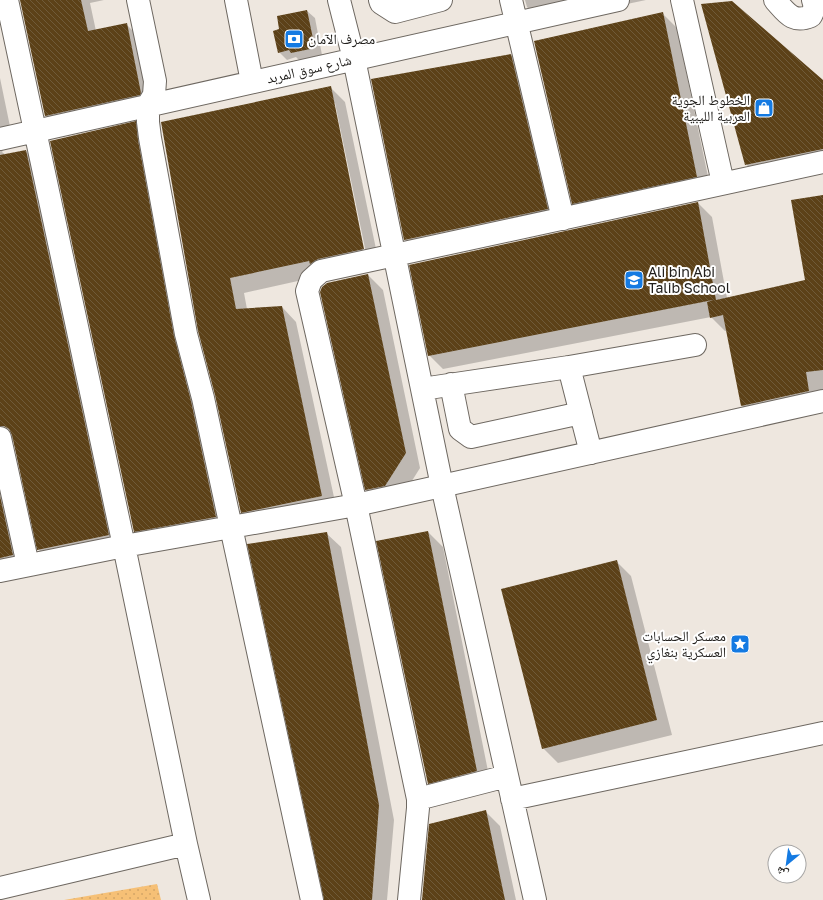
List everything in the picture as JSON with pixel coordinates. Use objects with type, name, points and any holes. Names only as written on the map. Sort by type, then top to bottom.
[{"type":"street","points":[[7,0],[199,900]]},
{"type":"street","points":[[138,0],[155,81],[154,95],[148,105],[150,138],[186,334],[204,398],[312,900]]},
{"type":"street","points":[[236,0],[252,82]]},
{"type":"street","points":[[339,0],[354,59],[442,486],[535,900]]},
{"type":"street","points":[[380,0],[381,3],[395,12],[441,0]]},
{"type":"street","points":[[512,0],[516,23],[563,219]]},
{"type":"street","name":"شارع سوق المربد","points":[[0,139],[618,0]]},
{"type":"street","points":[[682,0],[723,183]]},
{"type":"street","points":[[774,0],[791,17],[802,20],[811,16],[815,7],[813,0]]},
{"type":"street","points":[[409,900],[418,799],[356,505],[307,291],[311,280],[321,271],[393,254],[563,219],[823,162]]},
{"type":"street","points":[[422,389],[569,367],[695,345]]},
{"type":"street","points":[[569,367],[591,453]]},
{"type":"street","points":[[451,384],[460,429],[471,437],[581,413]]},
{"type":"street","points":[[0,571],[124,546],[356,505],[823,402]]},
{"type":"street","points":[[0,438],[28,565]]},
{"type":"street","points":[[512,799],[823,733]]},
{"type":"street","points":[[418,799],[507,776]]},
{"type":"street","points":[[0,888],[186,844]]},
{"type":"shaded area","points":[[157,884],[161,900],[64,900]]},
{"type":"building","points":[[20,0],[81,0],[88,31],[127,23],[141,93],[140,95],[45,116]]},
{"type":"building","points":[[732,1],[823,80],[823,149],[745,165],[701,4]]},
{"type":"building","name":"مصرف الآمان","points":[[307,10],[315,48],[291,53],[289,50],[278,53],[273,31],[279,29],[277,16]]},
{"type":"building","points":[[663,12],[697,177],[572,204],[534,41]]},
{"type":"building","points":[[511,54],[548,209],[404,240],[371,79]]},
{"type":"building","points":[[331,86],[364,249],[318,259],[310,264],[309,261],[230,278],[236,309],[282,306],[322,496],[241,513],[215,395],[198,331],[161,122]]},
{"type":"building","points":[[136,121],[138,140],[174,336],[191,401],[216,517],[134,532],[50,141]]},
{"type":"building","points":[[26,150],[109,535],[37,550],[12,435],[9,429],[4,426],[0,426],[0,155]]},
{"type":"building","points":[[823,195],[823,370],[806,372],[809,391],[741,406],[723,315],[710,318],[707,302],[713,300],[428,356],[409,265],[698,202],[716,300],[805,280],[791,200]]},
{"type":"building","points":[[368,274],[406,453],[385,486],[365,490],[320,292],[322,287],[327,283]]},
{"type":"building","points":[[0,496],[13,555],[0,558]]},
{"type":"building","points":[[428,531],[477,771],[428,784],[376,541]]},
{"type":"building","points":[[327,532],[379,805],[372,900],[324,900],[247,544]]},
{"type":"building","points":[[617,560],[657,720],[542,749],[501,589]]},
{"type":"building","points":[[486,810],[505,900],[422,900],[429,824]]},
{"type":"place","name":"مصرف الآمان","points":[[294,39]]},
{"type":"place","name":"الخطوط الجوية العربية الليبية","points":[[764,108]]},
{"type":"place","name":"Ali bin Abi Talib School","points":[[634,280]]},
{"type":"place","name":"معسكر الحسابات العسكرية بنغازي","points":[[740,644]]}]
